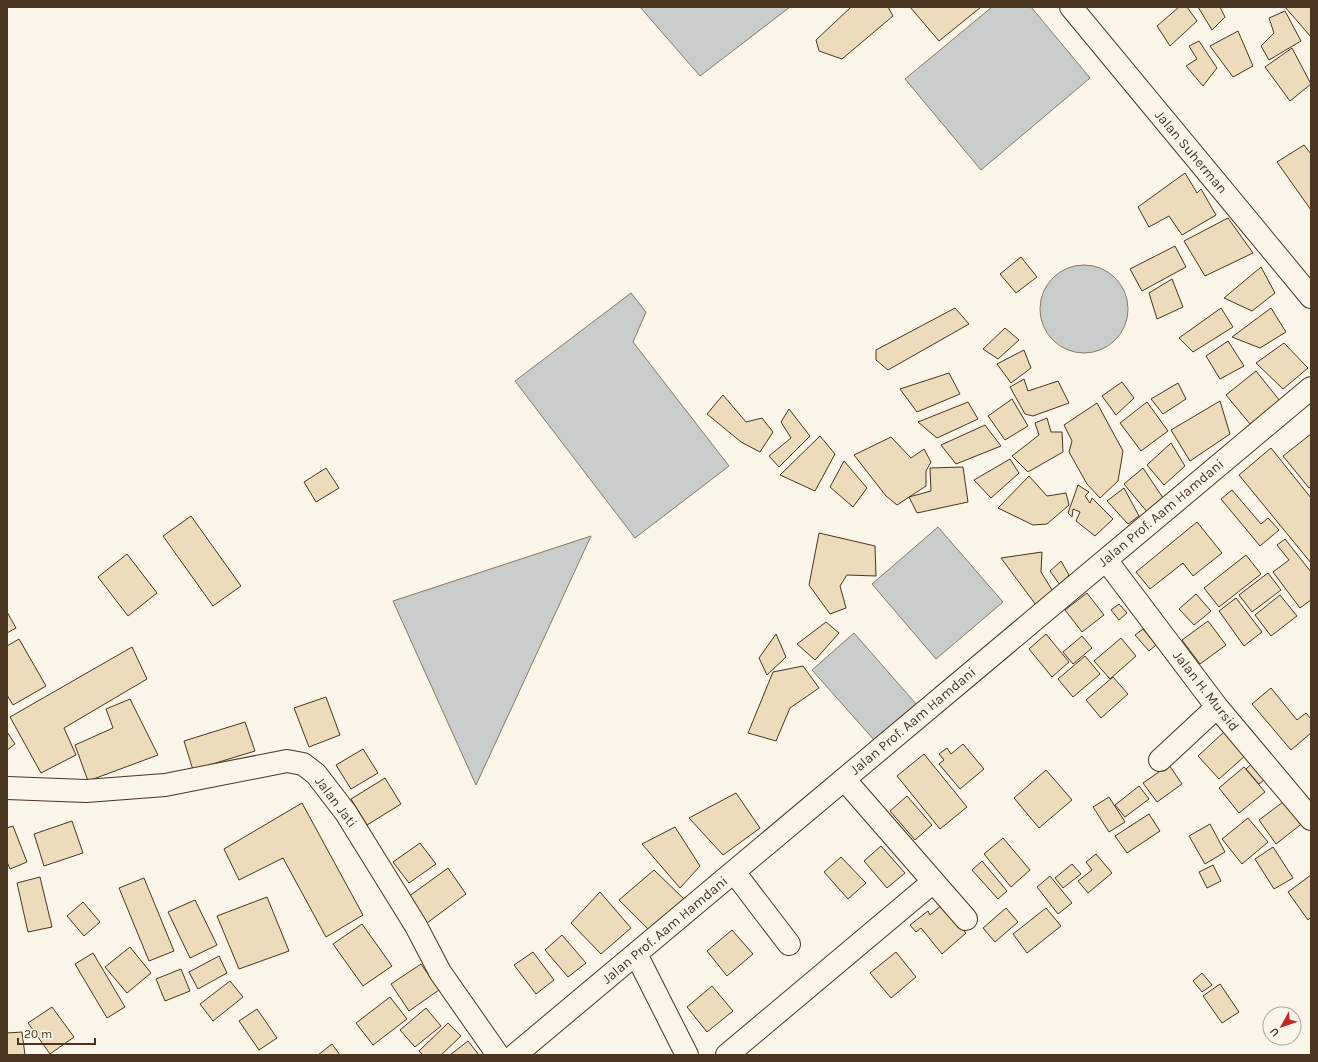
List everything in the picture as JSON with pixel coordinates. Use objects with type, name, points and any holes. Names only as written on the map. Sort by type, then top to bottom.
[{"type":"street","name":"Jalan Suherman","points":[[1071,7],[1311,297]]},
{"type":"street","name":"Jalan Prof. Aam Hamdani","points":[[515,1055],[1311,388]]},
{"type":"street","name":"Jalan H. Mursid","points":[[1106,560],[1217,707],[1311,819]]},
{"type":"street","points":[[1160,760],[1217,707]]},
{"type":"street","name":"Jalan Jati","points":[[7,788],[86,791],[165,785],[287,761],[303,764],[316,774],[346,814],[398,896],[440,972],[498,1055]]},
{"type":"street","points":[[844,779],[966,919]]},
{"type":"street","points":[[734,872],[789,944]]},
{"type":"street","points":[[727,1055],[933,882]]},
{"type":"street","points":[[636,954],[687,1055]]},
{"type":"shaded area","points":[[640,7],[790,7],[700,76]]},
{"type":"shaded area","points":[[992,7],[1031,7],[1090,78],[981,170],[905,79]]},
{"type":"shaded area","points":[[1084,265],[1101,269],[1115,278],[1124,292],[1128,309],[1124,326],[1115,340],[1101,349],[1084,353],[1067,349],[1053,340],[1044,326],[1040,309],[1044,292],[1053,278],[1067,269]]},
{"type":"shaded area","points":[[631,293],[646,312],[633,342],[729,466],[635,538],[515,381]]},
{"type":"shaded area","points":[[938,527],[1003,602],[936,659],[872,584]]},
{"type":"shaded area","points":[[591,536],[476,785],[393,601]]},
{"type":"shaded area","points":[[854,633],[917,705],[875,741],[812,670]]},
{"type":"building","points":[[851,7],[888,7],[893,16],[842,59],[819,51],[816,40]]},
{"type":"building","points":[[910,7],[981,7],[939,41]]},
{"type":"building","points":[[1179,7],[1187,7],[1197,21],[1170,46],[1157,26]]},
{"type":"building","points":[[1198,7],[1220,7],[1225,17],[1212,30]]},
{"type":"building","points":[[1285,7],[1311,7],[1311,37]]},
{"type":"building","points":[[1285,11],[1301,41],[1269,60],[1261,46],[1274,33],[1269,18]]},
{"type":"building","points":[[1238,31],[1253,66],[1233,77],[1210,46]]},
{"type":"building","points":[[1199,41],[1217,68],[1203,86],[1186,66],[1197,59],[1189,46]]},
{"type":"building","points":[[1292,48],[1311,84],[1290,101],[1265,67]]},
{"type":"building","points":[[1304,145],[1311,154],[1311,210],[1277,162]]},
{"type":"building","points":[[1185,173],[1197,193],[1201,189],[1216,215],[1182,235],[1169,216],[1149,227],[1138,207]]},
{"type":"building","points":[[1228,218],[1253,253],[1205,276],[1184,241]]},
{"type":"building","points":[[1175,246],[1186,267],[1142,291],[1130,269]]},
{"type":"building","points":[[1021,257],[1037,277],[1016,293],[1000,274]]},
{"type":"building","points":[[1261,267],[1275,293],[1252,311],[1224,298]]},
{"type":"building","points":[[1172,279],[1183,307],[1157,319],[1149,293]]},
{"type":"building","points":[[955,308],[969,324],[888,370],[876,360],[876,350]]},
{"type":"building","points":[[1221,308],[1233,327],[1193,352],[1179,338]]},
{"type":"building","points":[[1271,308],[1286,332],[1260,348],[1232,337]]},
{"type":"building","points":[[1005,328],[1019,340],[998,359],[983,349]]},
{"type":"building","points":[[1228,341],[1244,366],[1220,379],[1206,356]]},
{"type":"building","points":[[1284,343],[1308,368],[1283,389],[1256,363]]},
{"type":"building","points":[[1024,350],[1031,368],[1011,383],[997,364]]},
{"type":"building","points":[[1256,371],[1280,401],[1250,424],[1226,395]]},
{"type":"building","points":[[949,373],[960,394],[917,412],[900,389]]},
{"type":"building","points":[[1024,379],[1028,391],[1058,381],[1069,403],[1033,416],[1025,414],[1010,387]]},
{"type":"building","points":[[1122,382],[1134,398],[1116,415],[1102,396]]},
{"type":"building","points":[[1178,383],[1186,399],[1163,414],[1151,399]]},
{"type":"building","points":[[723,395],[746,422],[762,418],[773,432],[760,452],[741,442],[707,414]]},
{"type":"building","points":[[1012,399],[1028,426],[1005,440],[988,416]]},
{"type":"building","points":[[1220,401],[1230,434],[1190,461],[1171,430]]},
{"type":"building","points":[[968,402],[978,419],[937,438],[918,422]]},
{"type":"building","points":[[1147,402],[1168,431],[1141,451],[1120,423]]},
{"type":"building","points":[[1097,403],[1123,451],[1118,481],[1100,498],[1087,484],[1069,452],[1072,441],[1064,425]]},
{"type":"building","points":[[789,409],[810,436],[779,467],[769,456],[791,438],[781,422]]},
{"type":"building","points":[[1047,418],[1051,432],[1062,432],[1063,452],[1028,472],[1012,456],[1039,435],[1035,423]]},
{"type":"building","points":[[985,425],[1001,446],[956,464],[941,445]]},
{"type":"building","points":[[1311,434],[1311,487],[1309,488],[1283,456]]},
{"type":"building","points":[[820,436],[835,454],[815,491],[780,475]]},
{"type":"building","points":[[891,437],[911,458],[924,449],[931,462],[926,471],[926,486],[897,505],[886,496],[854,455]]},
{"type":"building","points":[[1171,443],[1185,466],[1164,485],[1147,465]]},
{"type":"building","points":[[1271,448],[1311,498],[1311,563],[1239,475]]},
{"type":"building","points":[[1010,459],[1019,473],[991,498],[974,480]]},
{"type":"building","points":[[844,461],[867,488],[853,507],[830,487]]},
{"type":"building","points":[[963,467],[968,502],[917,513],[909,497],[931,491],[930,468]]},
{"type":"building","points":[[326,468],[339,488],[316,502],[304,482]]},
{"type":"building","points":[[1143,468],[1163,498],[1148,513],[1124,484]]},
{"type":"building","points":[[1029,476],[1047,496],[1066,493],[1069,505],[1047,524],[1033,525],[998,508]]},
{"type":"building","points":[[1078,485],[1089,492],[1085,496],[1090,503],[1092,498],[1113,519],[1095,536],[1076,521],[1080,512],[1073,509],[1072,517],[1068,513]]},
{"type":"building","points":[[1124,488],[1139,516],[1128,524],[1107,501]]},
{"type":"building","points":[[1232,490],[1261,524],[1268,518],[1279,530],[1260,546],[1221,499]]},
{"type":"building","points":[[191,516],[241,586],[213,606],[163,536]]},
{"type":"building","points":[[1197,522],[1222,553],[1193,576],[1183,563],[1150,589],[1136,572]]},
{"type":"building","points":[[819,533],[875,546],[876,576],[847,575],[840,586],[846,608],[830,614],[809,585]]},
{"type":"building","points":[[1285,539],[1311,572],[1311,600],[1300,608],[1273,572],[1289,560],[1277,545]]},
{"type":"building","points":[[1042,552],[1041,572],[1054,593],[1036,605],[1001,558]]},
{"type":"building","points":[[127,554],[157,593],[128,616],[98,577]]},
{"type":"building","points":[[1246,555],[1261,574],[1219,607],[1204,588]]},
{"type":"building","points":[[1061,561],[1069,575],[1060,585],[1050,571]]},
{"type":"building","points":[[1268,573],[1281,590],[1252,612],[1239,595]]},
{"type":"building","points":[[1087,593],[1104,615],[1082,632],[1065,610]]},
{"type":"building","points":[[1196,594],[1211,611],[1194,625],[1179,609]]},
{"type":"building","points":[[1280,595],[1297,616],[1271,636],[1255,615]]},
{"type":"building","points":[[1236,598],[1262,632],[1244,646],[1219,611]]},
{"type":"building","points":[[1119,604],[1127,613],[1119,620],[1111,610]]},
{"type":"building","points":[[7,612],[16,628],[7,633]]},
{"type":"building","points":[[1208,621],[1226,645],[1200,664],[1182,640]]},
{"type":"building","points":[[826,622],[839,633],[815,660],[797,644]]},
{"type":"building","points":[[1143,629],[1156,645],[1149,651],[1135,635]]},
{"type":"building","points":[[776,634],[786,657],[767,675],[759,658]]},
{"type":"building","points":[[1046,634],[1069,662],[1052,677],[1029,649]]},
{"type":"building","points":[[1082,636],[1092,648],[1073,664],[1063,652]]},
{"type":"building","points":[[1121,638],[1136,656],[1110,679],[1094,661]]},
{"type":"building","points":[[19,639],[46,686],[13,705],[7,695],[7,646]]},
{"type":"building","points":[[132,647],[147,679],[64,728],[76,755],[41,773],[10,717]]},
{"type":"building","points":[[1085,656],[1100,674],[1073,697],[1058,679]]},
{"type":"building","points":[[803,666],[819,688],[790,708],[776,741],[748,733],[773,672]]},
{"type":"building","points":[[1113,677],[1128,694],[1101,718],[1086,700]]},
{"type":"building","points":[[1271,688],[1297,720],[1306,713],[1311,719],[1311,733],[1291,750],[1252,704]]},
{"type":"building","points":[[326,697],[340,735],[309,747],[294,708]]},
{"type":"building","points":[[130,699],[158,755],[88,781],[75,745],[113,728],[106,709]]},
{"type":"building","points":[[245,722],[255,751],[193,770],[184,741]]},
{"type":"building","points":[[1225,731],[1246,755],[1219,779],[1198,756]]},
{"type":"building","points":[[7,732],[15,744],[7,750]]},
{"type":"building","points":[[963,744],[984,769],[960,789],[939,764],[944,760],[939,754],[947,748],[951,754]]},
{"type":"building","points":[[363,749],[378,773],[351,789],[336,765]]},
{"type":"building","points":[[924,754],[967,807],[940,829],[897,776]]},
{"type":"building","points":[[1256,760],[1269,776],[1259,784],[1246,769]]},
{"type":"building","points":[[1169,765],[1182,784],[1157,802],[1143,783]]},
{"type":"building","points":[[1244,767],[1265,792],[1239,813],[1219,788]]},
{"type":"building","points":[[1046,770],[1072,800],[1039,828],[1014,798]]},
{"type":"building","points":[[385,778],[401,804],[367,825],[351,799]]},
{"type":"building","points":[[1139,786],[1149,799],[1125,817],[1115,805]]},
{"type":"building","points":[[736,793],[760,828],[723,855],[689,818]]},
{"type":"building","points":[[907,796],[932,825],[915,840],[890,811]]},
{"type":"building","points":[[1109,797],[1125,822],[1109,832],[1093,807]]},
{"type":"building","points":[[1287,799],[1304,822],[1276,844],[1259,820]]},
{"type":"building","points":[[302,803],[363,915],[326,937],[283,858],[239,880],[224,849]]},
{"type":"building","points":[[1149,814],[1160,831],[1127,853],[1115,836]]},
{"type":"building","points":[[1248,818],[1268,842],[1242,864],[1222,839]]},
{"type":"building","points":[[72,821],[83,853],[44,866],[34,834]]},
{"type":"building","points":[[1210,824],[1225,852],[1205,864],[1189,836]]},
{"type":"building","points":[[13,826],[27,862],[10,869],[7,862],[7,828]]},
{"type":"building","points":[[675,827],[700,866],[680,888],[642,844]]},
{"type":"building","points":[[1003,838],[1030,870],[1011,887],[984,854]]},
{"type":"building","points":[[420,843],[436,864],[409,883],[393,862]]},
{"type":"building","points":[[881,846],[905,873],[887,888],[864,861]]},
{"type":"building","points":[[1273,847],[1293,878],[1274,889],[1255,859]]},
{"type":"building","points":[[1096,854],[1112,873],[1088,893],[1078,881],[1092,870],[1086,862]]},
{"type":"building","points":[[841,857],[866,883],[848,899],[824,872]]},
{"type":"building","points":[[982,861],[1007,891],[998,899],[972,870]]},
{"type":"building","points":[[1072,864],[1081,874],[1063,888],[1055,878]]},
{"type":"building","points":[[1213,865],[1221,881],[1207,888],[1199,872]]},
{"type":"building","points":[[448,868],[466,894],[427,923],[408,897]]},
{"type":"building","points":[[654,870],[684,899],[650,931],[619,900]]},
{"type":"building","points":[[1311,875],[1311,917],[1308,920],[1288,892]]},
{"type":"building","points":[[1050,876],[1072,903],[1058,914],[1037,887]]},
{"type":"building","points":[[40,877],[52,927],[28,932],[17,883]]},
{"type":"building","points":[[144,878],[174,951],[149,961],[119,888]]},
{"type":"building","points":[[600,892],[631,928],[601,954],[571,923]]},
{"type":"building","points":[[267,897],[289,951],[239,969],[217,916]]},
{"type":"building","points":[[195,900],[217,945],[190,958],[168,912]]},
{"type":"building","points":[[83,902],[100,922],[84,936],[67,916]]},
{"type":"building","points":[[942,905],[966,933],[942,954],[921,928],[916,932],[910,925],[928,911],[930,915]]},
{"type":"building","points":[[1006,908],[1018,922],[995,942],[983,928]]},
{"type":"building","points":[[1046,908],[1061,926],[1027,953],[1013,934]]},
{"type":"building","points":[[362,924],[392,966],[363,986],[333,944]]},
{"type":"building","points":[[732,930],[753,954],[727,976],[707,951]]},
{"type":"building","points":[[562,935],[586,963],[568,977],[545,950]]},
{"type":"building","points":[[130,947],[151,973],[127,993],[105,967]]},
{"type":"building","points":[[533,952],[554,980],[536,994],[514,965]]},
{"type":"building","points":[[896,952],[916,977],[891,998],[870,973]]},
{"type":"building","points":[[93,953],[125,1007],[107,1018],[75,964]]},
{"type":"building","points":[[219,956],[227,973],[198,989],[189,972]]},
{"type":"building","points":[[421,964],[439,990],[409,1011],[391,984]]},
{"type":"building","points":[[181,969],[190,991],[165,1001],[156,979]]},
{"type":"building","points":[[1202,973],[1212,985],[1202,992],[1193,981]]},
{"type":"building","points":[[230,981],[243,997],[213,1021],[200,1004]]},
{"type":"building","points":[[1220,984],[1239,1012],[1222,1023],[1203,996]]},
{"type":"building","points":[[712,986],[733,1011],[707,1032],[687,1007]]},
{"type":"building","points":[[390,997],[407,1019],[373,1045],[356,1023]]},
{"type":"building","points":[[52,1007],[74,1037],[50,1054],[28,1023]]},
{"type":"building","points":[[426,1008],[441,1026],[415,1047],[400,1030]]},
{"type":"building","points":[[257,1009],[277,1038],[259,1050],[239,1021]]},
{"type":"building","points":[[448,1023],[461,1036],[441,1055],[423,1055],[419,1051]]},
{"type":"building","points":[[22,1032],[25,1055],[7,1055],[7,1033]]},
{"type":"building","points":[[468,1041],[479,1055],[450,1055]]},
{"type":"building","points":[[332,1044],[340,1055],[318,1055]]}]
